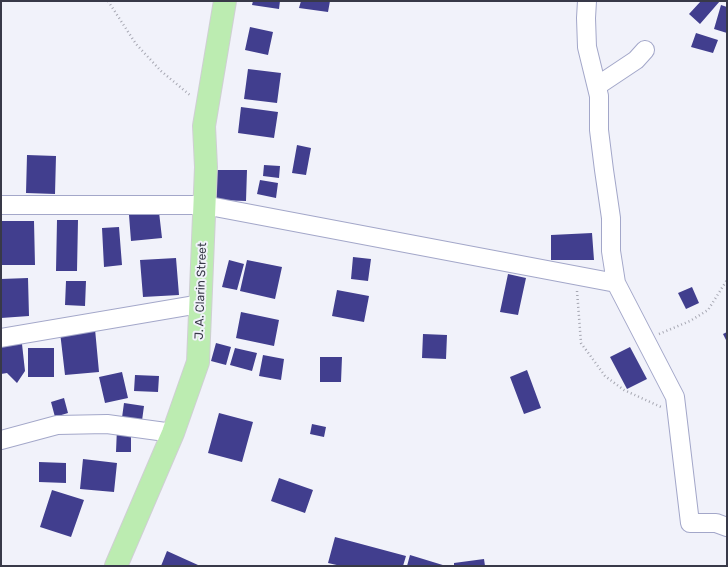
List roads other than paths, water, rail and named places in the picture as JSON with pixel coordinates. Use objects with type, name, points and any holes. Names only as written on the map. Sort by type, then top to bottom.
[{"type":"main road","name":"J. A. Clarin Street","points":[[116,566],[173,434],[198,362],[206,167],[204,126],[225,1]]},
{"type":"street","points":[[588,1],[586,18],[587,47],[599,96],[599,130],[611,218],[611,251],[616,283],[675,397],[690,523],[716,523],[727,527]]},
{"type":"street","points":[[597,86],[636,60],[645,50]]},
{"type":"street","points":[[1,205],[204,205],[616,283]]},
{"type":"street","points":[[1,338],[200,304]]},
{"type":"street","points":[[1,440],[57,426],[108,424],[173,434]]}]
